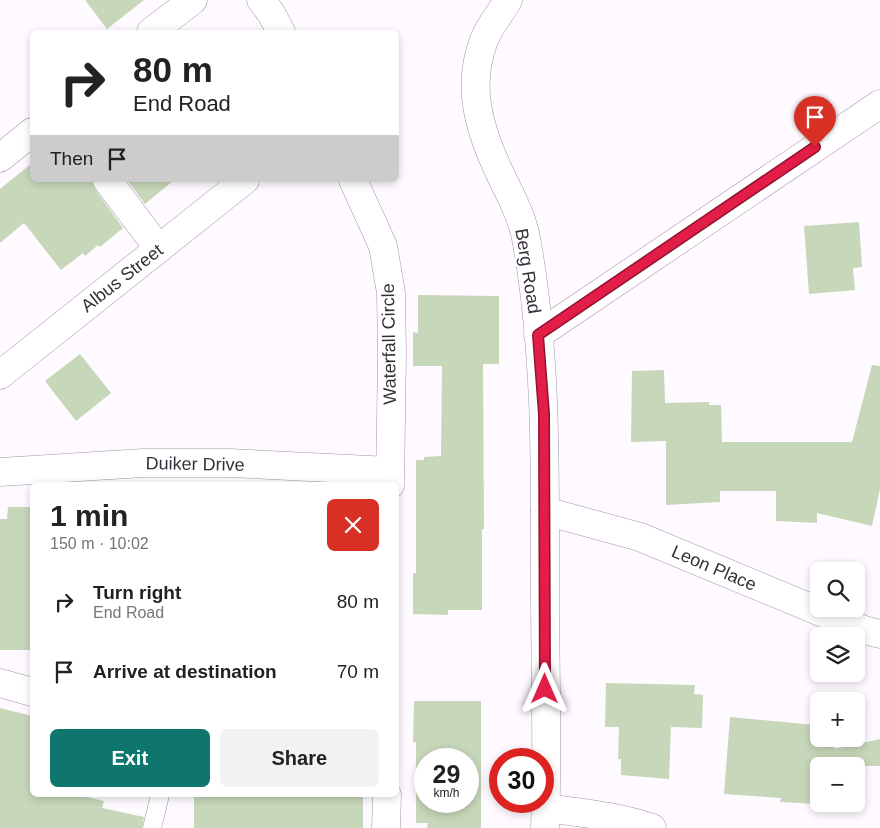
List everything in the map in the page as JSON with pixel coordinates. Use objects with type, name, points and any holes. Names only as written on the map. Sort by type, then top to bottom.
[{"type":"street","points":[[154,30],[193,0]]},
{"type":"street","points":[[260,0],[271,13],[280,30]]},
{"type":"street","name":"Berg Road","points":[[508,0],[484,39],[475,75],[476,108],[484,137],[517,208],[526,236],[538,335],[544,414],[545,818]]},
{"type":"street","points":[[538,335],[880,104]]},
{"type":"street","points":[[0,158],[30,134]]},
{"type":"street","points":[[109,182],[159,249]]},
{"type":"street","name":"Albus Street","points":[[0,375],[243,182]]},
{"type":"street","name":"Waterfall Circle","points":[[354,182],[383,246],[391,293],[390,478]]},
{"type":"street","name":"Duiker Drive","points":[[0,472],[143,463],[230,463],[390,478]]},
{"type":"street","name":"Leon Place","points":[[545,511],[640,537],[864,630],[880,634]]},
{"type":"street","points":[[0,683],[30,691]]},
{"type":"street","points":[[386,828],[387,797]]},
{"type":"street","points":[[545,818],[597,815],[635,822],[652,828]]},
{"type":"lane","points":[[152,828],[160,797]]},
{"type":"building","points":[[85,0],[144,0],[107,29]]},
{"type":"building","points":[[30,165],[30,182],[93,182],[95,189],[123,228],[100,247],[98,245],[85,256],[83,253],[61,270],[24,223],[0,243],[0,189]]},
{"type":"building","points":[[128,182],[172,182],[145,204]]},
{"type":"building","points":[[859,222],[862,267],[853,268],[855,290],[809,294],[804,226]]},
{"type":"building","points":[[418,295],[499,296],[499,364],[483,364],[484,529],[482,529],[482,610],[448,610],[448,615],[413,614],[413,573],[416,573],[416,460],[424,460],[424,457],[441,456],[442,366],[413,366],[413,332],[418,333]]},
{"type":"building","points":[[80,354],[111,393],[76,421],[45,381]]},
{"type":"building","points":[[872,365],[880,366],[880,489],[872,526],[817,513],[817,523],[776,521],[776,491],[720,491],[720,502],[666,505],[666,441],[631,442],[632,371],[664,370],[665,403],[709,402],[709,405],[721,405],[722,442],[852,442]]},
{"type":"building","points":[[8,507],[30,507],[30,650],[0,650],[0,519],[7,519]]},
{"type":"building","points":[[606,683],[695,685],[694,694],[703,695],[702,728],[671,727],[669,779],[621,775],[621,759],[618,759],[619,727],[605,727]]},
{"type":"building","points":[[414,701],[481,701],[481,828],[427,828],[428,823],[416,823],[416,813],[479,813],[479,748],[416,748],[416,742],[413,742]]},
{"type":"building","points":[[0,708],[30,716],[30,797],[87,797],[104,801],[102,808],[144,817],[142,828],[0,828]]},
{"type":"building","points":[[730,717],[810,724],[810,747],[834,747],[834,749],[865,747],[865,742],[880,739],[880,766],[865,766],[865,757],[810,757],[810,804],[780,802],[781,798],[724,794]]},
{"type":"building","points":[[194,797],[363,797],[363,828],[194,828]]},
{"type":"route","points":[[545,689],[544,414],[538,335],[815,147]]}]
